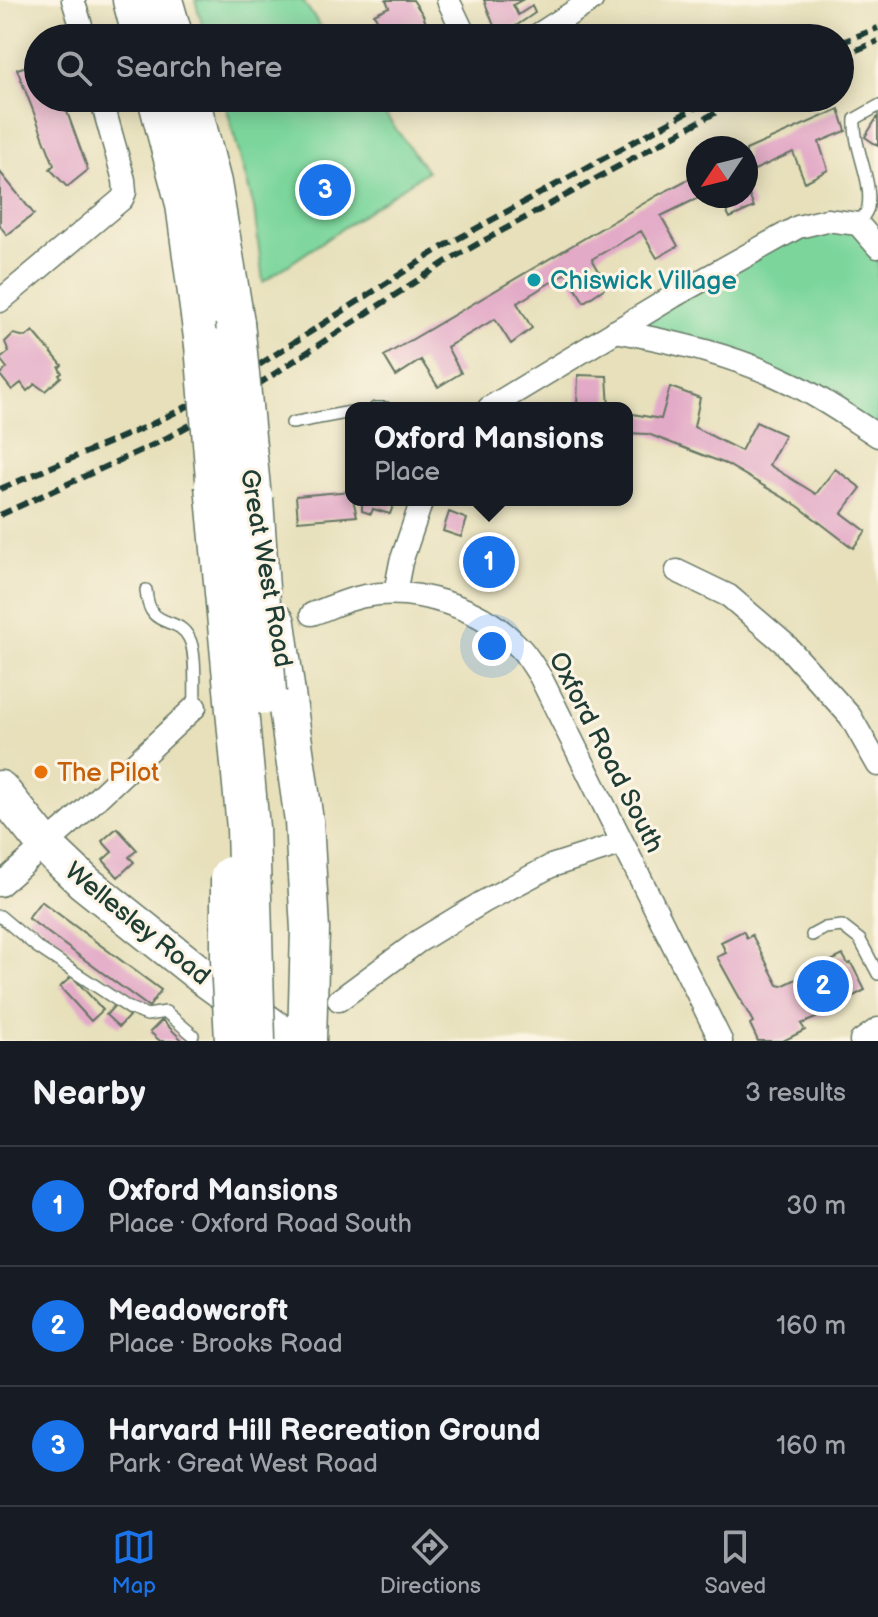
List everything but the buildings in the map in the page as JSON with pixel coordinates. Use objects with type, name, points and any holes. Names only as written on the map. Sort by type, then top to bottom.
[{"type":"highway","points":[[132,0],[138,24]]},
{"type":"highway","points":[[163,0],[170,24]]},
{"type":"highway","name":"Great West Road","points":[[161,112],[185,204],[204,345],[234,492],[281,646],[304,821],[310,930],[307,1041]]},
{"type":"highway","name":"Great West Road","points":[[194,112],[212,183],[235,322],[230,960],[234,1041]]},
{"type":"highway","points":[[234,492],[254,1041]]},
{"type":"highway","points":[[234,492],[275,824],[279,1041]]},
{"type":"main road","name":"Wellesley Road","points":[[0,789],[45,845],[84,882],[206,979],[292,1041]]},
{"type":"street","points":[[73,0],[81,24]]},
{"type":"street","points":[[448,0],[459,24]]},
{"type":"street","points":[[555,24],[592,0]]},
{"type":"street","points":[[2,296],[122,199],[124,180],[105,112]]},
{"type":"street","points":[[499,402],[615,331],[798,227],[868,214],[878,247]]},
{"type":"street","points":[[615,331],[732,358],[794,384],[878,436]]},
{"type":"street","points":[[395,593],[401,562],[420,506]]},
{"type":"street","points":[[677,571],[729,596],[785,644],[850,716],[878,765]]},
{"type":"street","name":"Oxford Road South","points":[[312,614],[364,596],[395,593],[419,595],[477,615],[518,645],[540,676],[721,1041]]},
{"type":"street","points":[[0,885],[195,707]]},
{"type":"street","points":[[339,1000],[419,941],[483,902],[551,866],[623,843]]},
{"type":"street","points":[[861,1041],[878,1029]]},
{"type":"lane","points":[[868,214],[867,189],[854,136],[855,119],[878,106]]},
{"type":"lane","points":[[292,423],[345,413]]},
{"type":"lane","points":[[146,590],[147,604],[156,617],[187,633],[191,644],[195,707]]},
{"type":"lane","points":[[0,916],[37,947],[129,1008],[147,1015],[166,1012],[193,1035]]},
{"type":"lane","points":[[812,935],[825,928],[842,926],[860,940],[878,974]]},
{"type":"green space","points":[[195,0],[302,0],[319,24],[202,24]]},
{"type":"green space","points":[[228,112],[383,112],[427,171],[263,282],[254,208]]},
{"type":"green space","points":[[861,217],[878,251],[878,431],[800,384],[628,326],[790,225]]},
{"type":"railway","points":[[854,37],[878,28]]},
{"type":"railway","points":[[854,51],[878,41]]},
{"type":"railway","points":[[0,489],[150,425],[220,390],[441,248],[688,112]]},
{"type":"railway","points":[[0,515],[159,442],[225,406],[447,261],[717,112]]},
{"type":"place","name":"Harvard Hill Recreation Ground","points":[[325,190]]},
{"type":"place","name":"Chiswick Village","points":[[534,280]]},
{"type":"place","name":"Oxford Mansions","points":[[489,562]]},
{"type":"place","name":"The Pilot","points":[[41,772]]},
{"type":"place","name":"Meadowcroft","points":[[823,986]]}]
